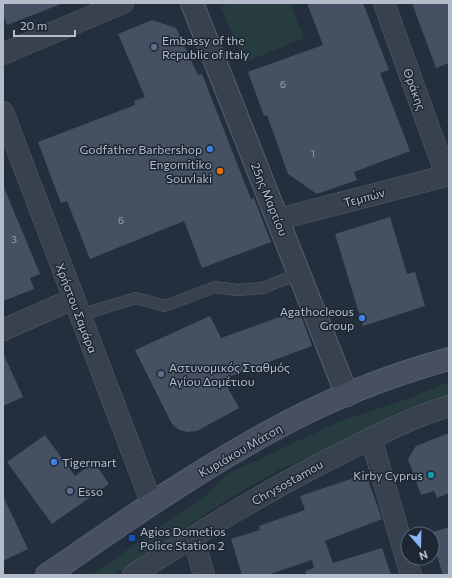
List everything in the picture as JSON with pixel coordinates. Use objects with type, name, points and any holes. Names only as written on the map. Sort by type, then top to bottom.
[{"type":"main road","name":"Κυριάκου Μάτση","points":[[47,575],[210,466],[270,431],[347,395],[424,366],[449,359]]},
{"type":"street","points":[[3,54],[123,3]]},
{"type":"street","name":"25ης Μαρτίου","points":[[192,3],[279,219],[347,395]]},
{"type":"street","name":"Θράκης","points":[[384,3],[447,175]]},
{"type":"street","name":"Χρήστου Σαμάρα","points":[[3,112],[152,504]]},
{"type":"street","name":"Τεμπών","points":[[279,219],[447,175]]},
{"type":"street","points":[[3,330],[76,307]]},
{"type":"street","name":"Chrysostamou","points":[[133,575],[193,536],[280,484],[371,438],[431,411],[449,406]]},
{"type":"street","points":[[371,438],[411,575]]},
{"type":"street","points":[[193,536],[204,575]]},
{"type":"lane","points":[[76,307],[136,298],[165,306],[215,287],[238,290],[263,288],[300,273]]},
{"type":"green space","points":[[230,3],[290,3],[304,38],[244,63],[221,7]]},
{"type":"green space","points":[[449,382],[449,399],[375,428],[283,468],[231,497],[114,575],[91,575],[209,493],[228,474],[340,421],[405,400]]},
{"type":"building","points":[[3,3],[61,4],[7,25],[3,14]]},
{"type":"building","points":[[307,3],[363,3],[389,70],[380,73],[410,151],[354,172],[357,180],[317,194],[288,174],[267,115],[264,116],[248,72],[323,45]]},
{"type":"building","points":[[412,3],[449,3],[449,63],[436,68]]},
{"type":"building","points":[[152,20],[176,28],[198,75],[202,74],[251,199],[254,198],[271,242],[202,268],[184,221],[90,259],[67,201],[61,203],[38,142],[135,105],[134,101],[145,97],[118,34]]},
{"type":"building","points":[[3,185],[40,274],[30,278],[34,289],[3,301]]},
{"type":"building","points":[[390,217],[407,274],[415,272],[425,306],[363,326],[335,234]]},
{"type":"building","points":[[299,310],[312,346],[223,379],[239,408],[197,431],[188,432],[179,430],[172,424],[135,350],[210,316],[221,338]]},
{"type":"building","points":[[3,353],[23,397],[3,406]]},
{"type":"building","name":"Kirby Cyprus","points":[[449,433],[449,493],[437,498],[434,491],[421,495],[408,459],[416,446]]},
{"type":"building","points":[[45,435],[75,476],[94,462],[109,484],[52,524],[7,462]]},
{"type":"building","points":[[366,474],[382,519],[325,541],[333,563],[382,548],[391,575],[306,575],[305,571],[314,568],[312,560],[267,575],[242,575],[231,539],[260,530],[259,526],[305,510],[300,496]]},
{"type":"building","points":[[3,496],[28,549],[3,561]]},
{"type":"building","points":[[449,527],[449,575],[443,575],[440,565],[440,530]]},
{"type":"place","name":"Embassy of the Republic of Italy","points":[[154,47]]},
{"type":"place","name":"Godfather Barbershop","points":[[210,149]]},
{"type":"place","name":"Engomitiko Souvlaki","points":[[220,171]]},
{"type":"place","name":"Agathocleous Group","points":[[362,318]]},
{"type":"place","name":"Αστυνομικός Σταθμός Αγίου Δομέτιου","points":[[161,374]]},
{"type":"place","name":"Tigermart","points":[[54,462]]},
{"type":"place","name":"Kirby Cyprus","points":[[431,475]]},
{"type":"place","name":"Esso","points":[[70,491]]},
{"type":"place","name":"Agios Dometios Police Station 2","points":[[132,538]]}]
